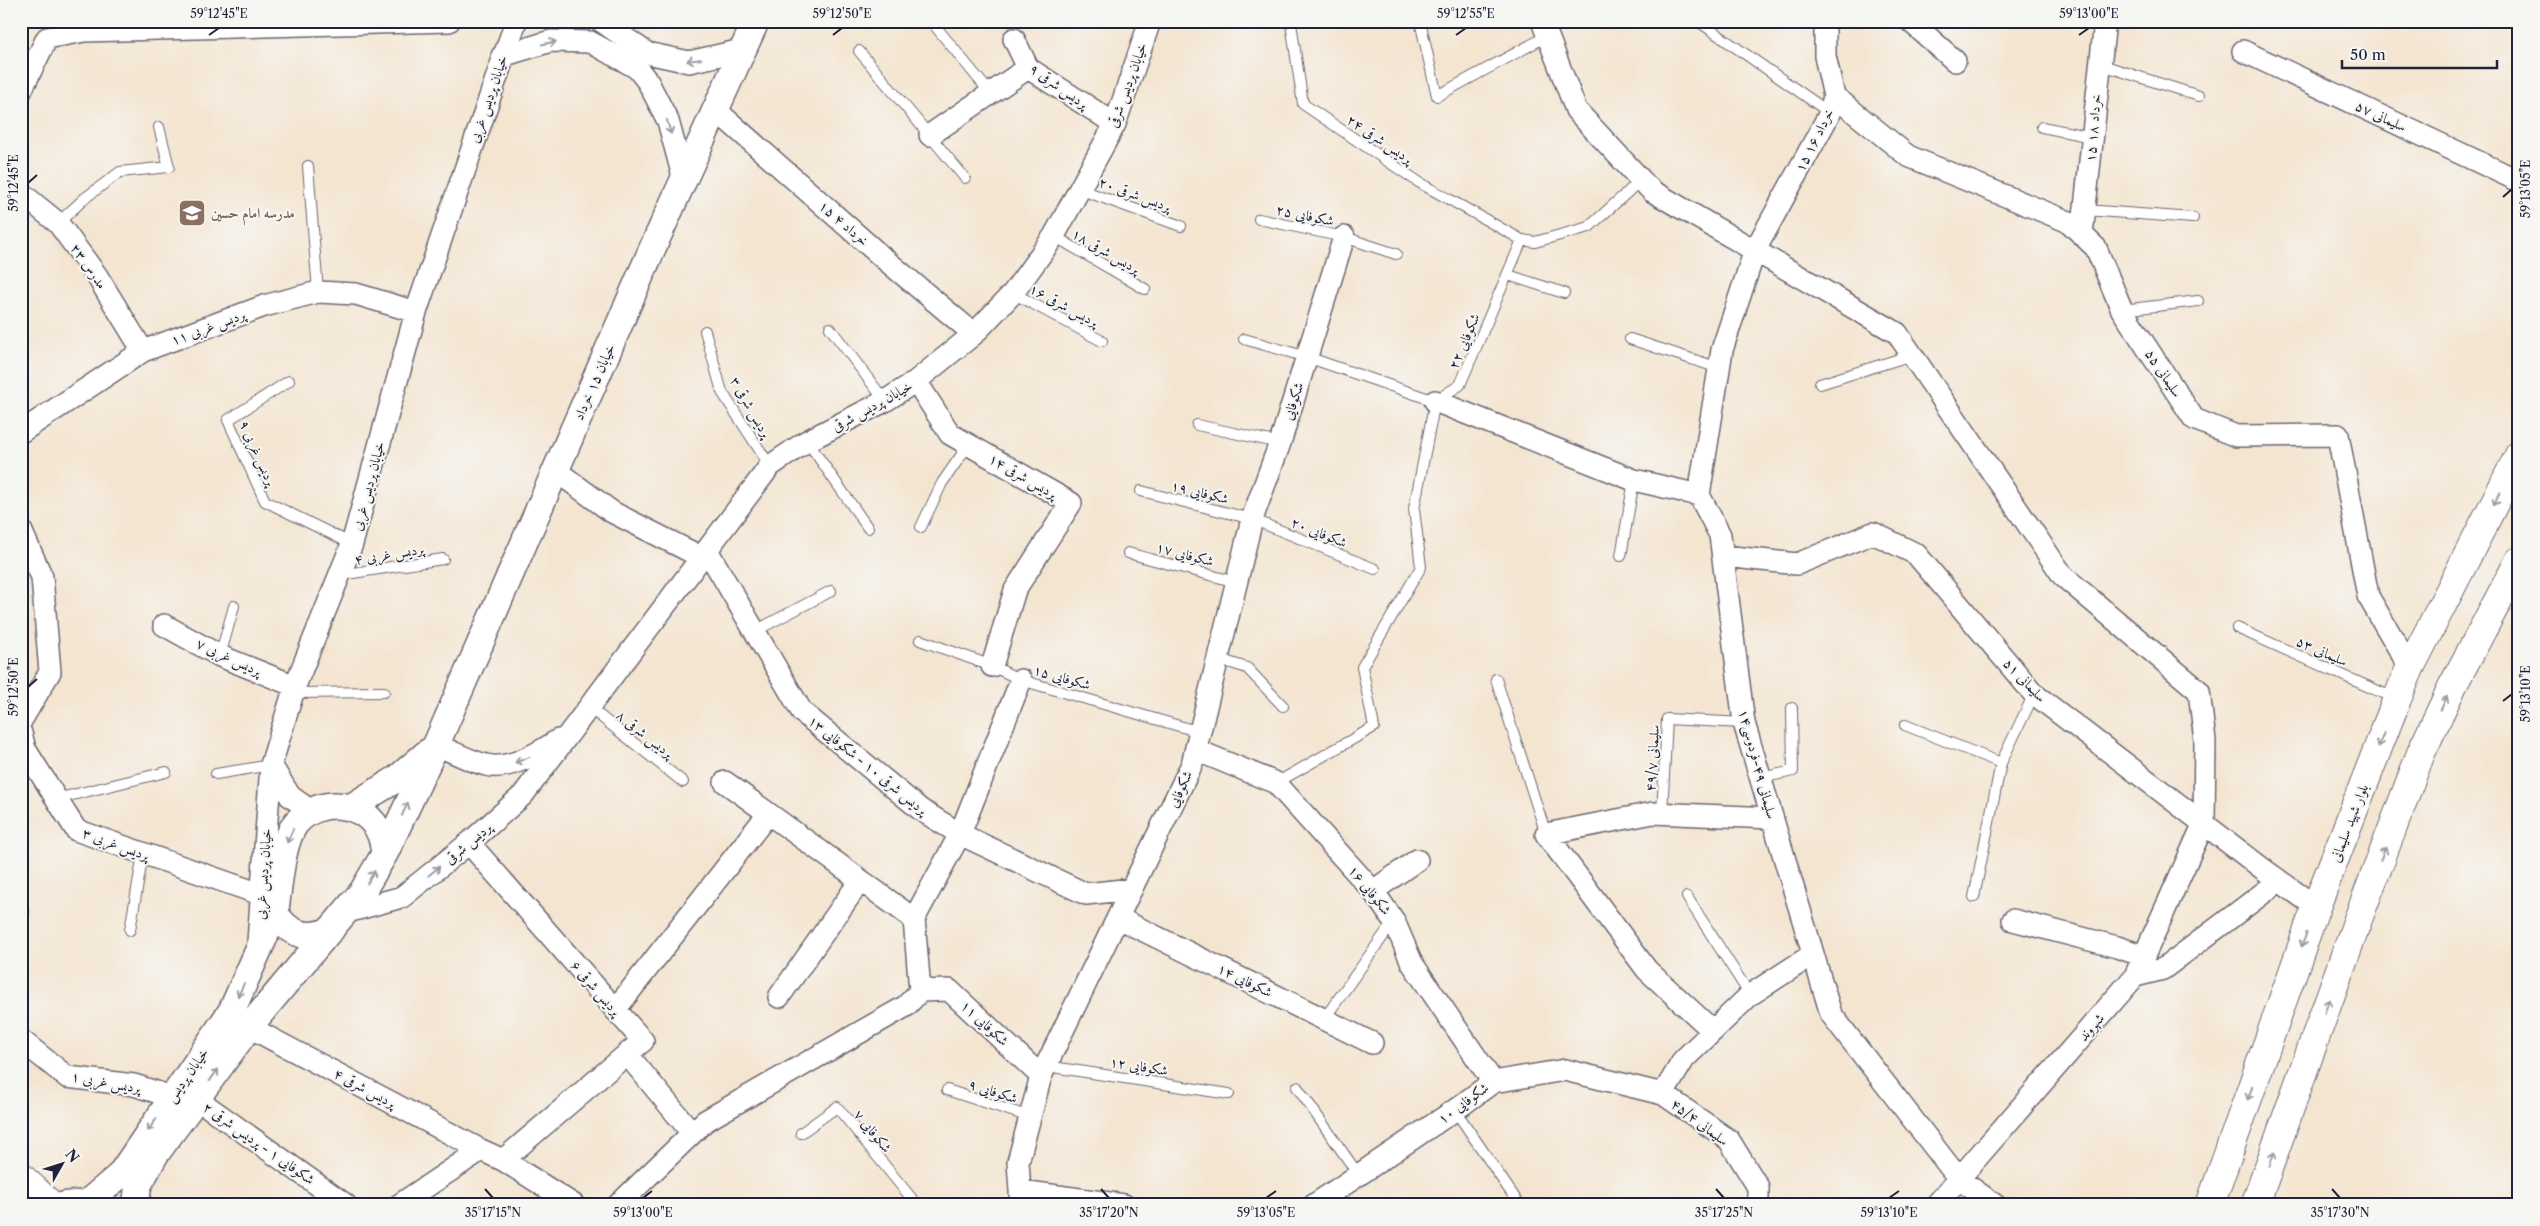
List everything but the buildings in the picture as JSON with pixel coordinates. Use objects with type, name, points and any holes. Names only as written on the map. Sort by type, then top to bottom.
[{"type":"main road","name":"بلوار شهید سلیمانی","points":[[2212,1199],[2316,907],[2396,699],[2519,455]]},
{"type":"main road","points":[[2255,1205],[2354,931],[2421,753],[2453,685],[2519,561]]},
{"type":"main road","points":[[21,1177],[51,1205]]},
{"type":"main road","points":[[2212,1199],[2243,1205]]},
{"type":"street","points":[[21,91],[26,66],[47,38],[84,26],[449,21]]},
{"type":"street","name":"خیابان پردیس غربی","points":[[269,904],[271,764],[294,690],[352,544],[416,312],[502,56],[516,21]]},
{"type":"street","points":[[601,21],[647,53],[689,62],[742,50]]},
{"type":"street","name":"خیابان ۱۵ خرداد","points":[[385,853],[436,744],[555,470],[756,21]]},
{"type":"street","name":"خیابان پردیس شرقی","points":[[565,736],[590,708],[770,466],[807,441],[885,401],[916,381],[974,334],[1013,293],[1054,236],[1114,124],[1150,21]]},
{"type":"street","name":"۱۵ خرداد ۱۶","points":[[1755,250],[1832,104],[1825,56],[1825,21]]},
{"type":"street","points":[[1910,21],[1954,61]]},
{"type":"street","name":"۱۵ خرداد ۱۸","points":[[2082,235],[2105,21]]},
{"type":"street","points":[[1544,29],[1576,110],[1641,180],[1652,190],[1896,333],[2063,576],[2199,691],[2205,741],[2204,824]]},
{"type":"street","name":"پردیس شرقی ۹","points":[[1014,39],[1028,68],[1114,124]]},
{"type":"street","points":[[502,56],[551,42],[590,42],[636,68],[648,82],[668,121],[684,180]]},
{"type":"street","name":"سلیمانی ۵۷","points":[[2244,51],[2519,181]]},
{"type":"street","points":[[930,135],[1028,68]]},
{"type":"street","name":"سلیمانی ۵۵","points":[[1832,104],[1908,156],[2069,222],[2096,248],[2122,310],[2194,418],[2236,436],[2338,435],[2368,596],[2410,668]]},
{"type":"street","name":"۱۵ خرداد ۴","points":[[717,111],[882,257],[974,334]]},
{"type":"street","name":"مدرس ۲۳","points":[[21,193],[58,222],[97,276],[142,351]]},
{"type":"street","name":"شکوفایی","points":[[1021,1198],[1018,1162],[1044,1071],[1192,764],[1252,519],[1280,443],[1344,237]]},
{"type":"street","points":[[1435,401],[1634,480],[1700,496],[1722,350],[1755,250]]},
{"type":"street","name":"پردیس غربی ۱۱","points":[[21,432],[142,351],[264,306],[318,292],[356,294],[416,312]]},
{"type":"street","name":"پردیس شرقی ۱۴","points":[[916,381],[950,434],[1071,503],[1015,590],[992,666]]},
{"type":"street","points":[[555,470],[612,512],[704,554]]},
{"type":"street","name":"سلیمانی ۴۹-فردوسی۱۴","points":[[1700,496],[1720,535],[1744,723],[1831,1014],[1959,1179],[1995,1205]]},
{"type":"street","points":[[21,530],[42,577],[50,672],[21,721]]},
{"type":"street","name":"سلیمانی ۵۱","points":[[1724,556],[1797,564],[1873,533],[1916,554],[2034,694],[2279,881],[2316,907]]},
{"type":"street","name":"پردیس شرقی ۱۰ - شکوفایی ۱۳","points":[[704,554],[755,631],[802,712],[921,810],[960,834],[1086,894],[1132,889]]},
{"type":"street","name":"پردیس غربی ۷","points":[[164,625],[220,656],[294,690]]},
{"type":"street","points":[[618,1205],[705,1121],[906,1006],[920,991],[914,919],[960,834],[1021,680]]},
{"type":"street","name":"پردیس غربی ۳","points":[[21,733],[25,750],[76,830],[143,854],[269,904]]},
{"type":"street","points":[[351,807],[398,778],[436,744],[488,766],[514,763],[536,754],[565,736]]},
{"type":"street","name":"پردیس شرقی","points":[[338,922],[402,897],[469,843],[523,795],[565,736]]},
{"type":"street","name":"شکوفایی ۱۶","points":[[1198,741],[1276,783],[1374,891],[1394,921],[1412,963],[1493,1082]]},
{"type":"street","points":[[271,764],[290,796],[312,811]]},
{"type":"street","points":[[725,782],[914,919]]},
{"type":"street","points":[[331,805],[351,807],[368,818],[380,834],[385,853],[362,892],[338,922],[319,935],[306,936],[293,932],[282,924],[269,904],[287,841],[296,823],[312,811],[331,805]]},
{"type":"street","points":[[1713,1030],[1647,970],[1546,834],[1653,813],[1772,818]]},
{"type":"street","points":[[615,1010],[768,814]]},
{"type":"street","name":"شهروند","points":[[1936,1205],[2135,976],[2204,824]]},
{"type":"street","name":"پردیس شرقی ۶","points":[[469,843],[643,1041],[627,1054]]},
{"type":"street","points":[[1374,891],[1417,860]]},
{"type":"street","points":[[780,997],[860,880]]},
{"type":"street","points":[[2135,976],[2163,969],[2279,881]]},
{"type":"street","name":"خیابان پردیس","points":[[136,1205],[138,1186],[232,1010],[256,957],[269,904]]},
{"type":"street","name":"شکوفایی ۱۴","points":[[1118,918],[1372,1043]]},
{"type":"street","points":[[2013,920],[2117,947],[2144,956]]},
{"type":"street","name":"خیابان پردیس","points":[[65,1205],[87,1202],[120,1175],[184,1098],[249,1027],[338,922]]},
{"type":"street","points":[[1663,1094],[1684,1059],[1750,995],[1812,955]]},
{"type":"street","name":"شکوفایی ۱۱","points":[[920,991],[949,990],[1044,1071]]},
{"type":"street","name":"پردیس شرقی ۴","points":[[249,1027],[503,1160],[574,1205]]},
{"type":"street","name":"پردیس غربی ۱","points":[[21,1040],[67,1077],[134,1085],[184,1098]]},
{"type":"street","points":[[503,1160],[627,1054],[692,1133]]},
{"type":"street","name":"شکوفایی ۱۰","points":[[1314,1205],[1455,1110],[1493,1082],[1565,1070],[1663,1094]]},
{"type":"street","name":"سلیمانی ۴۵/۴","points":[[1663,1094],[1729,1140],[1758,1187],[1758,1205]]},
{"type":"street","name":"شکوفایی ۱ - پردیس شرقی ۲","points":[[184,1098],[346,1205]]},
{"type":"street","points":[[399,1205],[481,1150]]},
{"type":"street","points":[[1021,1198],[1124,1205]]},
{"type":"lane","points":[[931,21],[990,94]]},
{"type":"lane","points":[[1420,21],[1437,96],[1544,29]]},
{"type":"lane","points":[[1698,21],[1832,104]]},
{"type":"lane","name":"پردیس شرقی ۲۴","points":[[1288,22],[1303,104],[1420,183],[1522,240]]},
{"type":"lane","points":[[859,51],[965,178]]},
{"type":"lane","points":[[2099,64],[2198,96]]},
{"type":"lane","points":[[58,222],[85,198],[120,172],[168,167],[159,127]]},
{"type":"lane","points":[[2042,127],[2092,137]]},
{"type":"lane","points":[[308,166],[318,292]]},
{"type":"lane","points":[[1522,240],[1535,242],[1589,228],[1641,180]]},
{"type":"lane","name":"پردیس شرقی ۲۰","points":[[1079,189],[1181,226]]},
{"type":"lane","points":[[2085,210],[2193,218]]},
{"type":"lane","name":"شکوفایی ۲۵","points":[[1259,219],[1344,237],[1396,254]]},
{"type":"lane","name":"پردیس شرقی ۱۸","points":[[1054,236],[1145,289]]},
{"type":"lane","name":"شکوفایی ۲۲","points":[[1435,401],[1460,386],[1522,240]]},
{"type":"lane","points":[[1508,275],[1564,293]]},
{"type":"lane","name":"پردیس شرقی ۱۶","points":[[1013,293],[1102,341]]},
{"type":"lane","points":[[2122,310],[2198,301]]},
{"type":"lane","points":[[830,328],[885,401]]},
{"type":"lane","name":"پردیس شرقی ۳","points":[[705,331],[722,392],[770,466]]},
{"type":"lane","points":[[1244,339],[1435,401],[1414,509],[1421,567],[1362,667],[1374,727],[1276,783]]},
{"type":"lane","points":[[1630,339],[1719,368]]},
{"type":"lane","points":[[1820,384],[1912,355]]},
{"type":"lane","name":"پردیس غربی ۹","points":[[289,381],[228,420],[265,501],[352,544]]},
{"type":"lane","points":[[1197,425],[1280,443]]},
{"type":"lane","points":[[807,441],[868,528]]},
{"type":"lane","points":[[921,526],[942,483],[969,444]]},
{"type":"lane","points":[[1621,556],[1634,480]]},
{"type":"lane","name":"شکوفایی ۱۹","points":[[1140,491],[1252,519]]},
{"type":"lane","name":"شکوفایی ۲۰","points":[[1252,519],[1375,569]]},
{"type":"lane","name":"شکوفایی ۱۷","points":[[1128,553],[1236,582]]},
{"type":"lane","name":"پردیس غربی ۴","points":[[340,575],[443,559]]},
{"type":"lane","points":[[755,631],[831,591]]},
{"type":"lane","points":[[220,656],[234,606]]},
{"type":"lane","name":"سلیمانی ۵۳","points":[[2237,628],[2396,699]]},
{"type":"lane","name":"شکوفایی ۱۵","points":[[920,640],[992,666],[1021,680],[1198,741]]},
{"type":"lane","points":[[1219,659],[1247,668],[1283,706]]},
{"type":"lane","points":[[1496,679],[1546,834]]},
{"type":"lane","points":[[294,690],[384,692]]},
{"type":"lane","points":[[1974,897],[2001,763],[2034,694]]},
{"type":"lane","name":"پردیس شرقی ۸","points":[[590,708],[683,782]]},
{"type":"lane","points":[[1761,778],[1792,771],[1792,708]]},
{"type":"lane","name":"سلیمانی ۴۹/۷","points":[[1662,814],[1667,719],[1744,723]]},
{"type":"lane","points":[[1905,725],[2001,763]]},
{"type":"lane","points":[[216,774],[271,764]]},
{"type":"lane","points":[[56,799],[166,772]]},
{"type":"lane","points":[[130,930],[143,854]]},
{"type":"lane","points":[[1687,897],[1750,995]]},
{"type":"lane","points":[[21,909],[24,912],[21,915]]},
{"type":"lane","points":[[1324,1018],[1394,921]]},
{"type":"lane","name":"شکوفایی ۱۲","points":[[1044,1071],[1229,1094]]},
{"type":"lane","points":[[1297,1086],[1358,1174]]},
{"type":"lane","name":"شکوفایی ۹","points":[[947,1090],[1030,1117]]},
{"type":"lane","name":"شکوفایی ۷","points":[[802,1133],[836,1107],[917,1205]]},
{"type":"lane","points":[[1455,1110],[1519,1204]]},
{"type":"place","name":"مدرسه امام حسین","points":[[192,213]]}]
